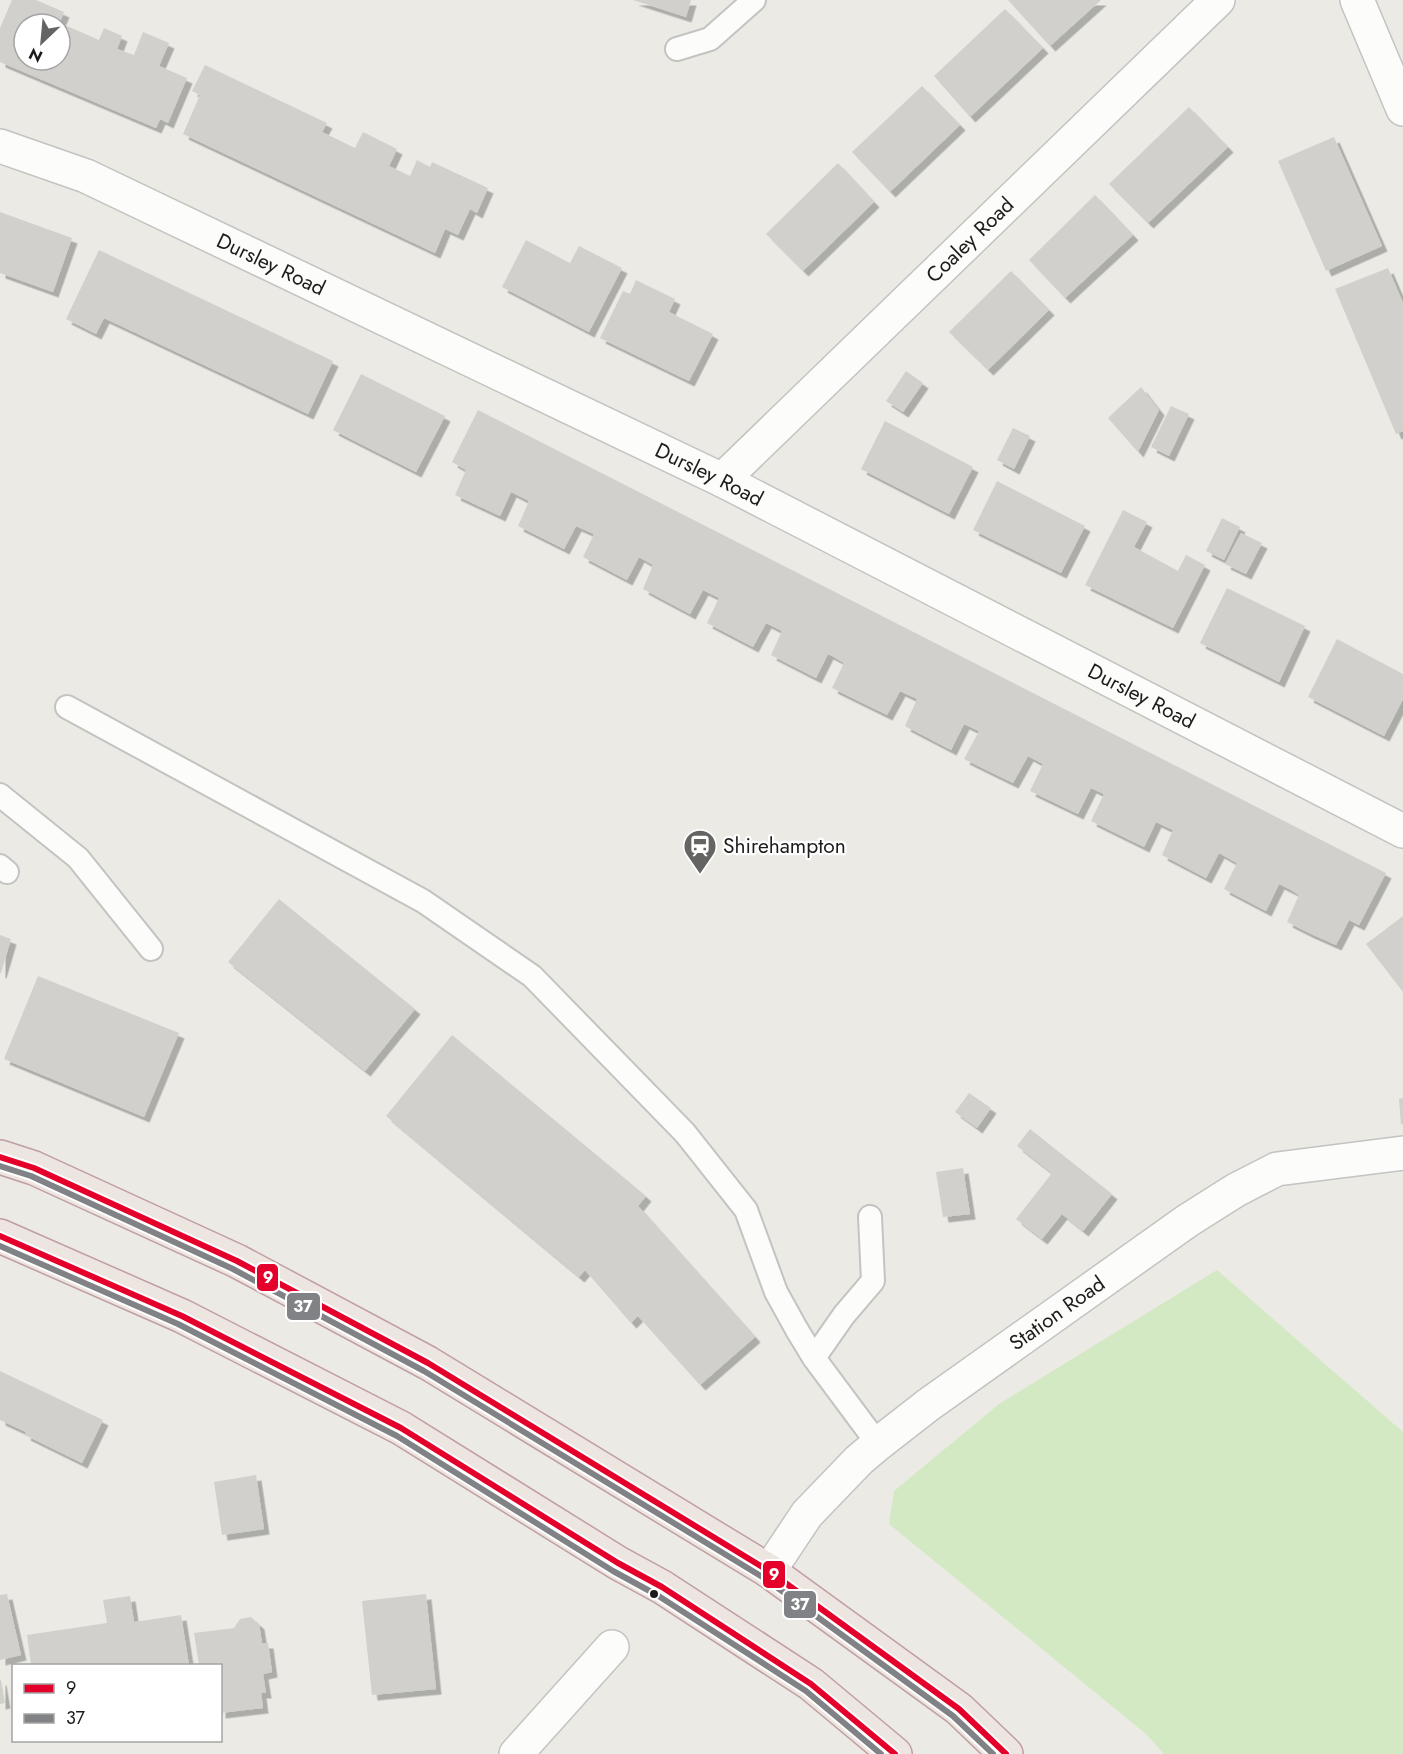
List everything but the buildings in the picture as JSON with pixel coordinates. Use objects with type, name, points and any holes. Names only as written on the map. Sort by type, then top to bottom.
[{"type":"highway","points":[[0,1157],[34,1168],[237,1261],[428,1363],[769,1571],[959,1709],[1006,1754]]},
{"type":"highway","points":[[0,1236],[182,1316],[401,1428],[618,1563],[662,1587],[812,1684],[895,1754]]},
{"type":"street","name":"Coaley Road","points":[[722,480],[1218,0]]},
{"type":"street","points":[[1357,0],[1403,109]]},
{"type":"street","name":"Dursley Road","points":[[0,146],[86,176],[722,480],[1403,831]]},
{"type":"street","name":"Station Road","points":[[769,1571],[807,1514],[859,1460],[878,1444],[966,1378],[1187,1221],[1236,1190],[1277,1169],[1403,1153]]},
{"type":"street","points":[[516,1754],[612,1647]]},
{"type":"lane","points":[[677,50],[710,39],[754,0]]},
{"type":"lane","points":[[67,707],[423,901],[532,976],[685,1132],[746,1210],[776,1292],[814,1358],[878,1444]]},
{"type":"lane","points":[[0,795],[78,858],[151,950]]},
{"type":"lane","points":[[814,1358],[844,1315],[873,1281],[870,1217]]},
{"type":"green space","points":[[1217,1270],[1403,1432],[1403,1754],[1164,1754],[1146,1734],[889,1524],[894,1491],[999,1404]]},
{"type":"transit line","name":"9","points":[[0,1157],[34,1168],[237,1261],[428,1363],[769,1571],[959,1709],[1006,1754]]},
{"type":"transit line","name":"37","points":[[0,1166],[31,1176],[233,1269],[424,1371],[764,1578],[953,1716],[993,1754]]},
{"type":"transit line","name":"9","points":[[0,1236],[182,1316],[401,1428],[618,1563],[662,1587],[811,1684],[895,1754]]},
{"type":"transit line","name":"37","points":[[0,1246],[178,1324],[397,1436],[613,1571],[657,1595],[806,1691],[881,1754]]},
{"type":"place","name":"Shirehampton","points":[[700,875]]}]
